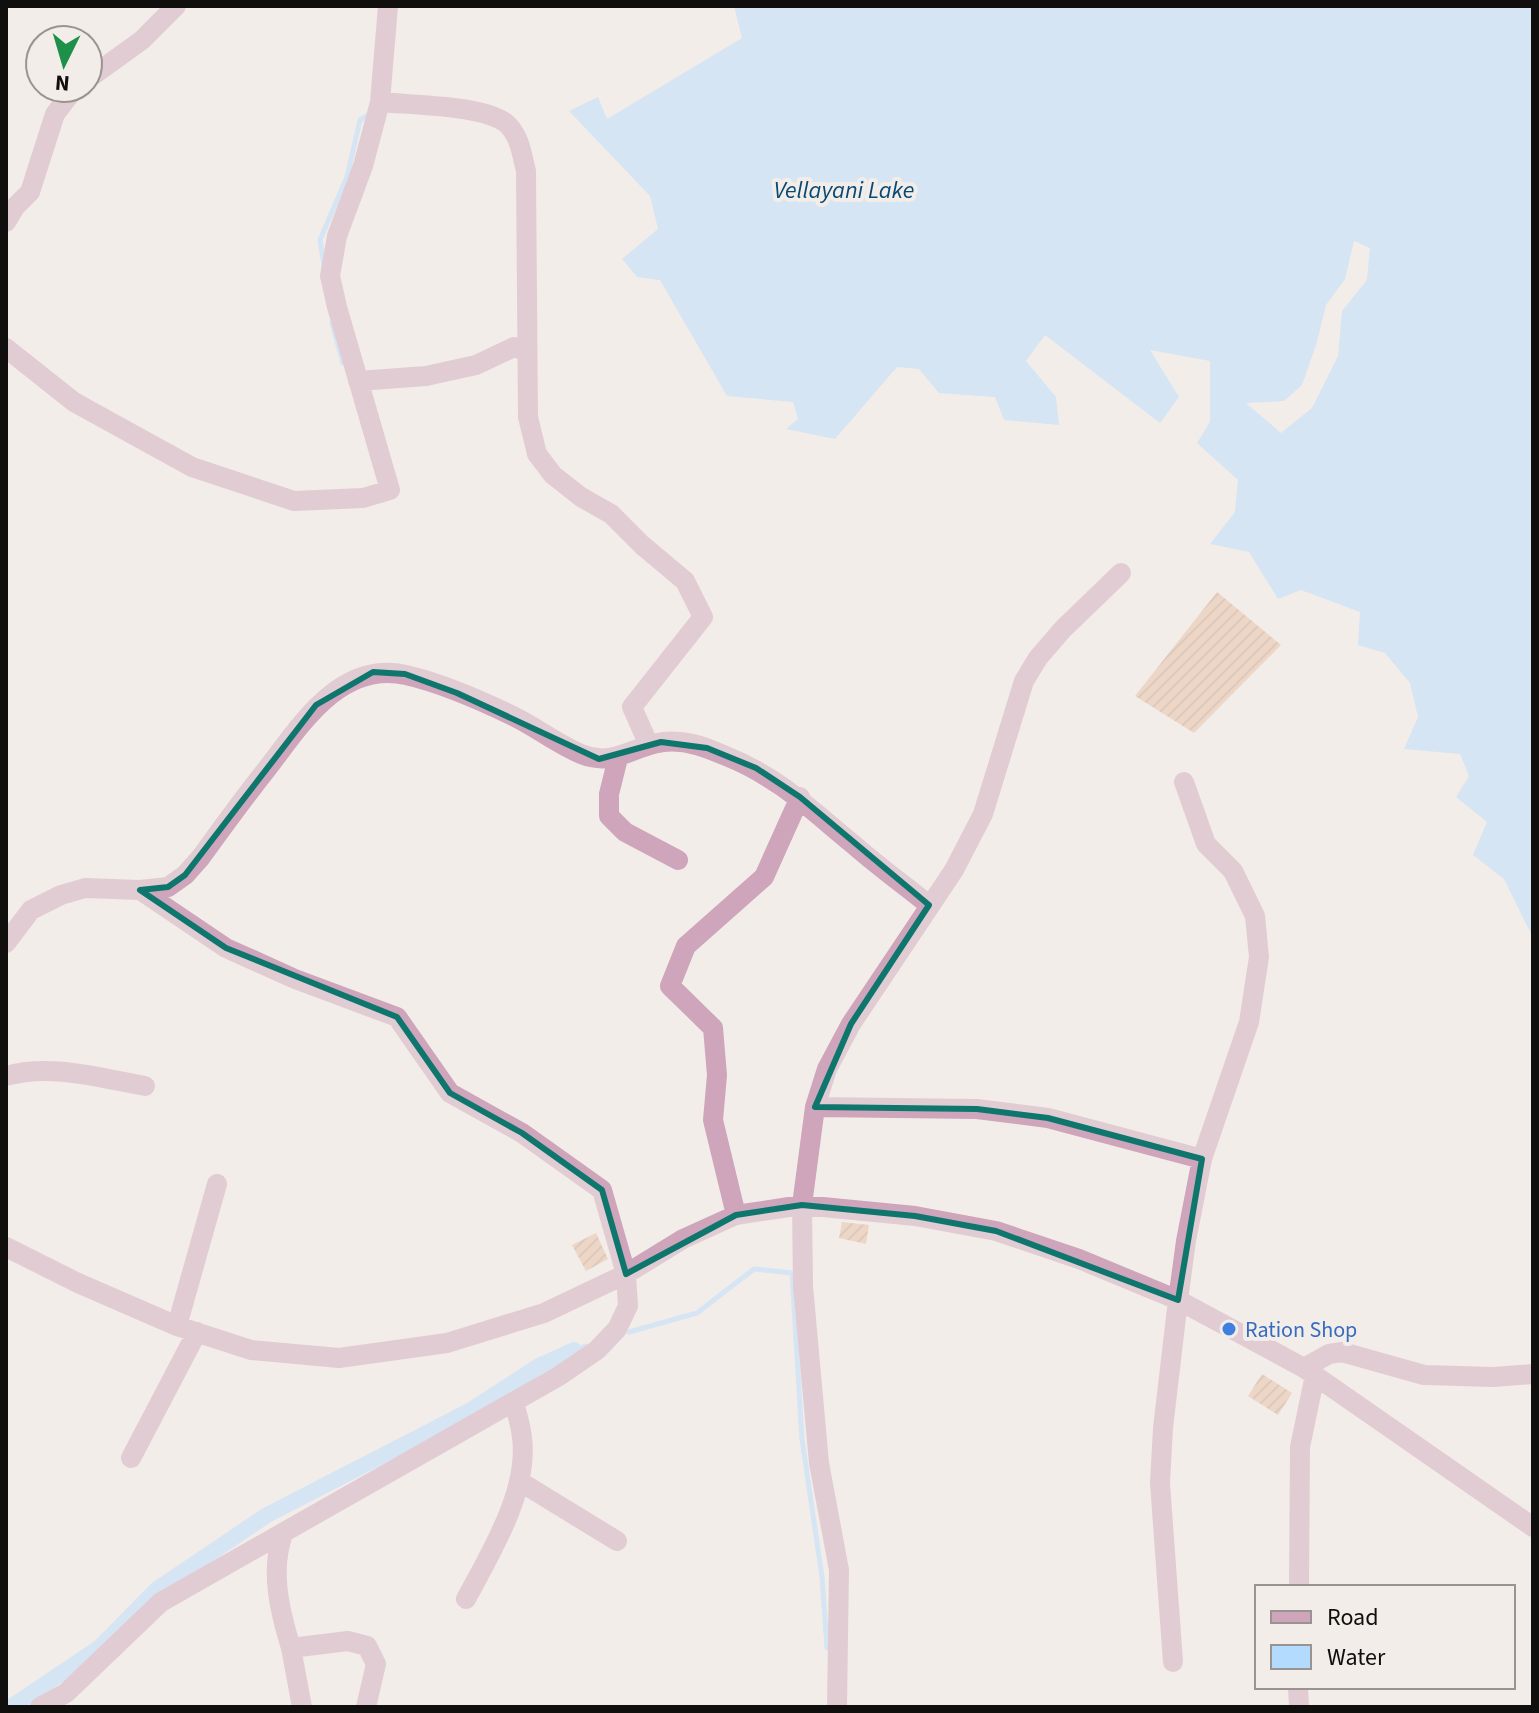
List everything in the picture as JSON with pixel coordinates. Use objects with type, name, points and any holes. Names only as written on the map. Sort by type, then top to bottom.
[{"type":"street","points":[[104,67],[142,40],[176,6]]},
{"type":"street","points":[[6,348],[74,402],[192,467],[294,501],[363,498],[390,490],[330,276],[337,236],[363,166],[380,102],[388,6]]},
{"type":"street","points":[[380,102],[485,113],[508,124],[519,140],[526,171],[528,417],[537,454],[553,475],[581,497],[611,514],[685,581],[703,617],[632,707],[648,743]]},
{"type":"street","points":[[6,222],[30,192],[55,114],[63,104]]},
{"type":"street","points":[[358,381],[426,376],[476,365],[514,347],[527,352]]},
{"type":"street","points":[[837,1707],[839,1570],[819,1463],[803,1286],[802,1205],[815,1107],[827,1069],[851,1024],[954,870],[983,814],[1024,681],[1038,658],[1063,629],[1121,573]]},
{"type":"street","points":[[6,943],[31,910],[61,895],[85,888],[140,890],[168,887],[185,875],[316,705],[343,685],[373,672],[405,674],[418,679],[513,716],[582,754],[599,759],[618,758],[648,743],[681,742],[707,748],[756,768],[800,797],[929,905]]},
{"type":"street","points":[[618,758],[609,794],[609,816],[625,832],[678,860]]},
{"type":"street","points":[[1173,1662],[1160,1483],[1178,1300],[1202,1159],[1249,1022],[1259,957],[1255,916],[1233,871],[1206,844],[1184,782]]},
{"type":"street","points":[[736,1215],[713,1120],[717,1075],[713,1028],[670,986],[686,946],[764,877],[800,797]]},
{"type":"street","points":[[40,1707],[66,1693],[161,1602],[514,1402],[597,1350],[617,1329],[628,1306],[626,1274],[602,1190],[522,1133],[450,1093],[397,1017],[295,979],[226,948],[140,890]]},
{"type":"street","points":[[6,1076],[25,1070],[71,1073],[145,1086]]},
{"type":"street","points":[[815,1107],[977,1109],[1048,1118],[1202,1159]]},
{"type":"street","points":[[177,1326],[217,1184]]},
{"type":"street","points":[[6,1247],[78,1283],[177,1326],[251,1350],[339,1358],[447,1343],[544,1313],[626,1274],[683,1239],[736,1215],[802,1205],[915,1216],[996,1231],[1079,1259],[1178,1300],[1309,1372],[1533,1527]]},
{"type":"street","points":[[131,1458],[197,1332]]},
{"type":"street","points":[[1299,1585],[1300,1447],[1309,1372],[1329,1354],[1342,1352],[1424,1375],[1493,1377],[1533,1374]]},
{"type":"street","points":[[466,1599],[495,1545],[519,1481],[522,1438],[514,1402]]},
{"type":"street","points":[[519,1481],[617,1541]]},
{"type":"street","points":[[284,1532],[279,1545],[276,1582],[302,1707]]},
{"type":"street","points":[[291,1648],[348,1641],[367,1646],[376,1664],[366,1707]]},
{"type":"highlighted area","points":[[373,672],[405,674],[457,693],[599,759],[661,742],[707,748],[756,768],[800,797],[929,905],[851,1024],[815,1107],[977,1109],[1048,1118],[1202,1159],[1178,1300],[996,1231],[915,1216],[802,1205],[736,1215],[626,1274],[602,1190],[522,1133],[450,1093],[397,1017],[226,948],[140,890],[168,887],[185,875],[316,705]]},
{"type":"water","name":"Vellayani Lake","points":[[734,6],[1533,6],[1533,938],[1504,879],[1473,855],[1487,822],[1456,797],[1469,776],[1460,754],[1404,749],[1418,717],[1410,683],[1385,653],[1358,645],[1360,612],[1301,590],[1278,599],[1249,552],[1210,544],[1235,512],[1238,480],[1197,443],[1210,422],[1210,361],[1150,350],[1179,397],[1160,423],[1045,335],[1026,361],[1056,397],[1059,425],[1004,420],[995,397],[939,393],[919,369],[897,367],[835,439],[786,429],[798,419],[793,402],[727,396],[660,280],[637,277],[622,259],[658,229],[650,196],[569,111],[598,97],[607,119],[742,38]],"holes":[[[1354,241],[1370,248],[1367,280],[1342,311],[1338,356],[1312,408],[1281,433],[1246,403],[1284,401],[1302,385],[1326,305],[1345,279]]]},
{"type":"building","points":[[1217,592],[1281,645],[1194,733],[1135,696]]},
{"type":"building","points":[[842,1222],[869,1225],[866,1244],[839,1238]]},
{"type":"building","points":[[596,1233],[608,1259],[586,1271],[572,1245]]},
{"type":"building","points":[[1262,1374],[1292,1393],[1278,1415],[1248,1396]]},
{"type":"waterway","points":[[324,265],[320,240],[347,177],[360,120],[372,113]]},
{"type":"waterway","points":[[332,323],[343,363]]},
{"type":"waterway","points":[[629,1332],[697,1313],[754,1269],[792,1273],[802,1439],[822,1577],[827,1648]]},
{"type":"waterway","points":[[574,1350],[586,1346]]},
{"type":"waterway","points":[[6,1707],[11,1707],[99,1648],[156,1590],[267,1515],[471,1410],[539,1366],[574,1350]]},
{"type":"place","name":"Ration Shop","points":[[1229,1329]]}]
